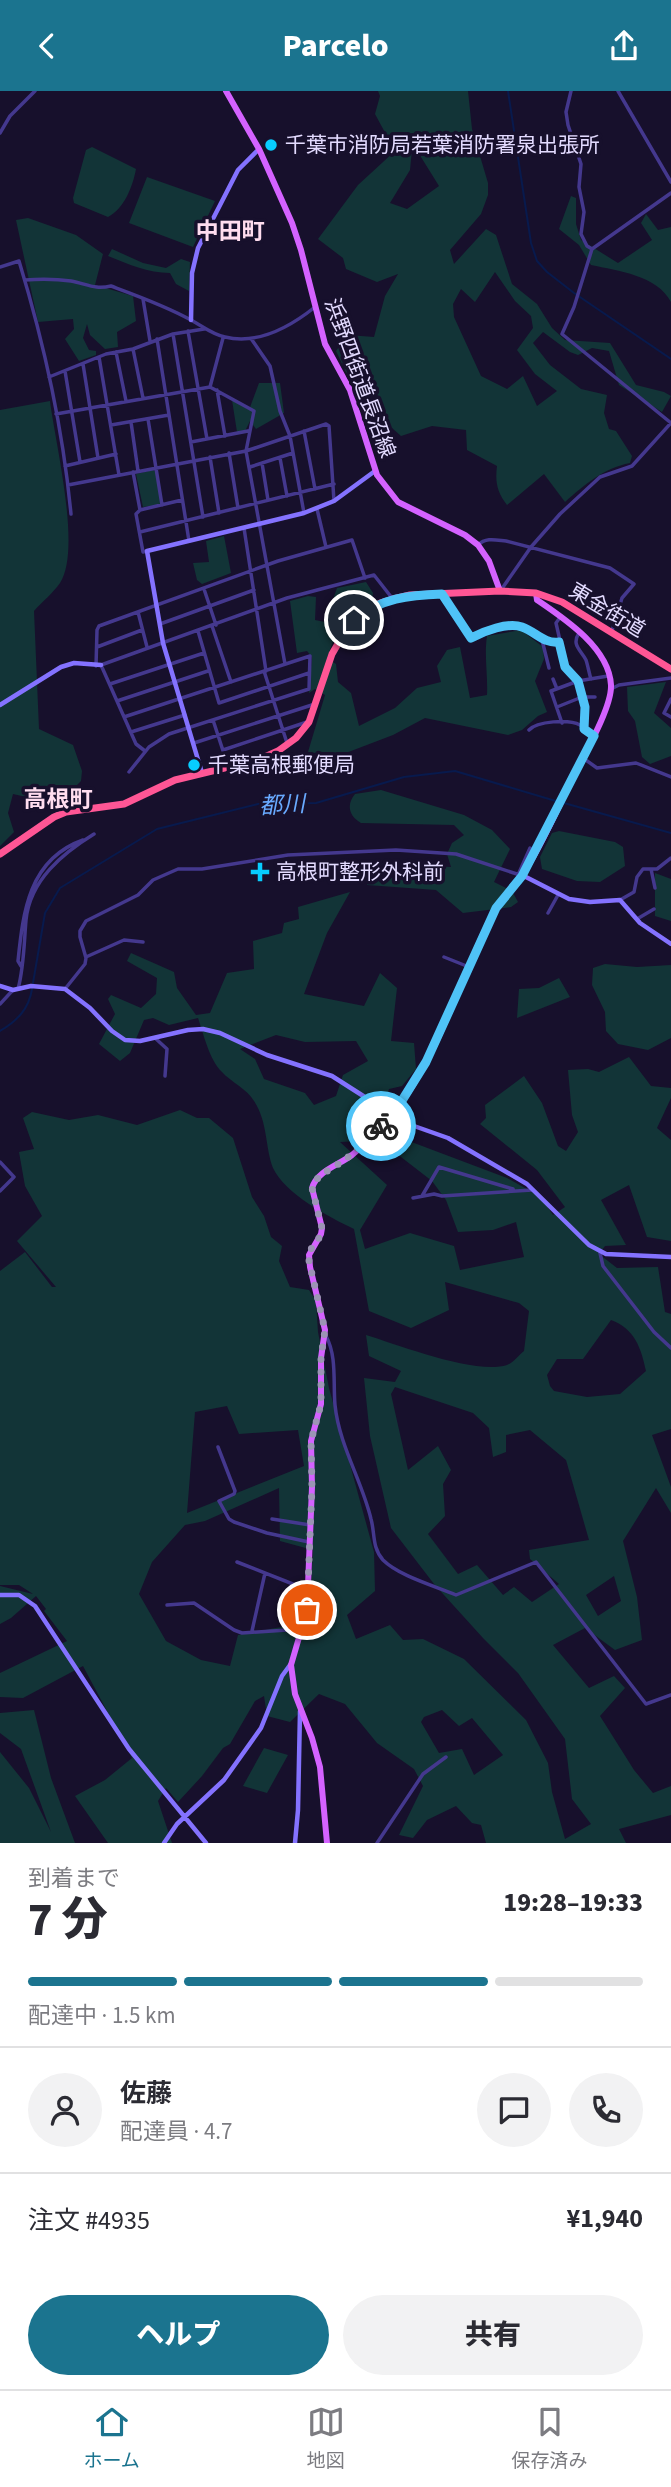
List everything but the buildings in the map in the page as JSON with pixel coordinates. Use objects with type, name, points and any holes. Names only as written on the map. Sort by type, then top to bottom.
[{"type":"highway","name":"東金街道","points":[[0,854],[54,817],[66,812],[124,804],[167,783],[258,760],[288,745],[309,722],[332,654],[346,630],[364,612],[393,599],[410,595],[500,591],[536,593],[562,602],[671,669]]},
{"type":"main road","name":"浜野四街道長沼線","points":[[226,91],[259,149],[292,223],[326,344],[351,390],[375,471],[387,491],[398,502],[466,535],[478,545],[489,561],[500,591]]},
{"type":"main road","points":[[327,1843],[320,1767],[295,1694],[291,1665],[307,1610],[311,1441],[321,1404],[321,1357],[325,1336],[325,1324],[309,1261],[311,1249],[322,1228],[312,1192],[313,1184],[319,1176],[354,1153],[393,1115],[426,1062],[496,908],[520,875],[594,736],[611,690],[610,675],[603,659],[580,632],[537,600],[536,593]]},
{"type":"street","points":[[0,133],[10,116],[35,91]]},
{"type":"street","points":[[571,91],[566,112],[581,164],[579,187],[584,212],[581,234],[587,246],[592,249]]},
{"type":"street","points":[[618,91],[671,182]]},
{"type":"street","points":[[191,320],[192,273],[198,248],[238,170],[259,149]]},
{"type":"street","points":[[500,591],[531,547],[560,514],[600,477],[632,466],[671,423],[562,334],[574,307],[592,249],[671,193]]},
{"type":"street","points":[[0,267],[19,261],[25,280],[49,377],[71,514]]},
{"type":"street","points":[[25,280],[76,282],[97,289],[111,286],[191,320],[223,337],[251,339],[295,323],[315,307]]},
{"type":"street","points":[[142,298],[150,341]]},
{"type":"street","points":[[49,377],[150,341],[206,329]]},
{"type":"street","points":[[188,331],[207,439]]},
{"type":"street","points":[[173,334],[203,517]]},
{"type":"street","points":[[210,387],[223,337]]},
{"type":"street","points":[[157,339],[189,541]]},
{"type":"street","points":[[251,339],[270,366],[280,411],[290,436],[304,513]]},
{"type":"street","points":[[133,349],[143,398]]},
{"type":"street","points":[[116,352],[126,401]]},
{"type":"street","points":[[99,357],[120,475]]},
{"type":"street","points":[[83,364],[98,458]]},
{"type":"street","points":[[65,371],[80,462]]},
{"type":"street","points":[[56,414],[210,387],[254,411],[246,451],[285,664]]},
{"type":"street","points":[[218,390],[225,436]]},
{"type":"street","points":[[111,425],[169,415]]},
{"type":"street","points":[[148,419],[162,505]]},
{"type":"street","points":[[131,422],[140,510]]},
{"type":"street","points":[[68,485],[246,451],[326,424],[329,426],[334,501]]},
{"type":"street","points":[[191,442],[248,431]]},
{"type":"street","points":[[304,431],[315,489]]},
{"type":"street","points":[[229,453],[238,508]]},
{"type":"street","points":[[250,467],[293,453]]},
{"type":"street","points":[[65,466],[116,454]]},
{"type":"street","points":[[211,457],[219,513]]},
{"type":"street","points":[[280,457],[287,496]]},
{"type":"street","points":[[262,463],[268,501]]},
{"type":"street","points":[[183,500],[140,510],[136,515],[143,552],[304,513],[334,501],[375,471]]},
{"type":"street","points":[[140,532],[334,484]]},
{"type":"street","points":[[317,508],[326,547]]},
{"type":"street","points":[[244,528],[265,671],[288,745]]},
{"type":"street","points":[[478,545],[482,541],[493,539],[610,568],[634,584],[622,598],[612,633]]},
{"type":"street","points":[[145,751],[139,748],[99,665],[99,626],[267,566],[352,540],[365,577]]},
{"type":"street","points":[[147,551],[163,643],[202,772]]},
{"type":"street","points":[[0,705],[61,667],[74,663],[99,665],[214,626],[287,597],[374,575],[393,599]]},
{"type":"street","points":[[204,589],[231,682]]},
{"type":"street","points":[[160,624],[254,590]]},
{"type":"street","points":[[442,594],[471,638],[491,630],[517,626],[552,643],[559,642]]},
{"type":"street","points":[[138,612],[146,647]]},
{"type":"street","points":[[561,617],[556,624],[559,642],[565,667],[578,681],[585,707],[584,729]]},
{"type":"street","points":[[97,647],[142,630]]},
{"type":"street","points":[[198,631],[219,703],[309,673]]},
{"type":"street","points":[[580,632],[576,636],[576,646],[585,659],[591,679]]},
{"type":"street","points":[[542,639],[549,668]]},
{"type":"street","points":[[110,684],[204,653]]},
{"type":"street","points":[[124,717],[310,656],[309,689],[163,737],[145,751],[129,772]]},
{"type":"street","points":[[117,701],[209,670]]},
{"type":"street","points":[[562,723],[551,691],[578,681],[610,675]]},
{"type":"street","points":[[611,690],[619,685],[671,678]]},
{"type":"street","points":[[553,679],[556,689]]},
{"type":"street","points":[[557,707],[582,697],[595,697]]},
{"type":"street","points":[[671,700],[664,713],[671,717]]},
{"type":"street","points":[[194,743],[317,703]]},
{"type":"street","points":[[131,732],[185,715]]},
{"type":"street","points":[[213,720],[228,766]]},
{"type":"street","points":[[223,750],[309,722]]},
{"type":"street","points":[[528,730],[540,723],[575,724],[594,736]]},
{"type":"street","points":[[583,758],[597,768],[636,763],[665,777],[671,777]]},
{"type":"street","points":[[0,1004],[15,990],[21,968],[18,961],[22,920],[31,890],[55,853],[94,834]]},
{"type":"street","points":[[520,875],[530,848]]},
{"type":"street","points":[[65,989],[85,964],[86,957],[80,937],[86,922],[138,895],[153,880],[178,869],[202,869],[288,855],[396,850],[456,854],[520,875],[558,895],[585,901],[620,899],[634,892],[638,874],[646,868],[661,867],[671,858]]},
{"type":"street","points":[[651,869],[655,888]]},
{"type":"street","points":[[548,913],[558,895]]},
{"type":"street","points":[[620,899],[637,919],[671,944]]},
{"type":"street","points":[[637,919],[653,909]]},
{"type":"street","points":[[86,957],[124,940],[143,942]]},
{"type":"street","points":[[444,957],[469,967]]},
{"type":"street","points":[[0,986],[15,990],[31,986],[65,989],[125,1040],[140,1041],[188,1030],[203,1029],[220,1033],[267,1055],[332,1076],[393,1115],[448,1138],[535,1190],[570,1227],[600,1253],[603,1266],[654,1332],[671,1348]]},
{"type":"street","points":[[155,1038],[167,1049],[165,1076]]},
{"type":"street","points":[[0,1162],[14,1177],[0,1191]]},
{"type":"street","points":[[422,1196],[439,1167],[513,1189]]},
{"type":"street","points":[[413,1198],[535,1190]]},
{"type":"street","points":[[600,1253],[671,1257]]},
{"type":"street","points":[[325,1336],[329,1342],[335,1376],[335,1407],[372,1521],[376,1548],[383,1560],[394,1569],[456,1595],[536,1562],[646,1704],[671,1695]]},
{"type":"street","points":[[218,1447],[235,1492],[219,1501],[230,1520],[267,1533],[309,1542]]},
{"type":"street","points":[[272,1519],[310,1525]]},
{"type":"street","points":[[237,1562],[307,1590]]},
{"type":"street","points":[[251,1632],[265,1573]]},
{"type":"street","points":[[0,1595],[19,1595],[35,1606],[129,1749],[205,1843]]},
{"type":"street","points":[[167,1605],[194,1603],[242,1633],[302,1629]]},
{"type":"street","points":[[164,1843],[185,1816],[225,1780],[257,1734],[282,1676],[291,1665]]},
{"type":"street","points":[[295,1843],[300,1710]]},
{"type":"street","points":[[377,1843],[423,1774],[446,1757]]},
{"type":"green space","points":[[378,91],[468,91],[472,129],[488,183],[488,195],[481,214],[450,250],[454,264],[486,229],[496,235],[512,284],[537,304],[552,328],[565,340],[610,343],[636,385],[671,396],[662,412],[619,385],[609,351],[592,348],[578,355],[543,332],[533,343],[550,365],[581,389],[607,395],[604,413],[609,429],[616,431],[632,456],[630,463],[603,473],[565,502],[544,474],[507,505],[498,487],[497,466],[467,450],[466,430],[432,426],[401,436],[392,428],[370,435],[336,351],[348,335],[374,337],[385,296],[398,274],[377,282],[346,269],[343,258],[318,239],[358,185],[395,151],[375,114],[380,96]],"holes":[[[412,149],[416,149],[439,186],[407,209],[390,203],[410,170]],[[495,272],[515,301],[531,316],[533,328],[517,350],[535,374],[557,391],[537,406],[523,376],[507,389],[481,376],[454,317],[453,304],[461,289],[475,302]]]},
{"type":"green space","points":[[92,147],[136,169],[127,196],[119,209],[108,217],[74,203],[86,150]]},
{"type":"green space","points":[[147,177],[215,201],[193,247],[129,223]]},
{"type":"green space","points":[[571,196],[576,198],[576,224],[581,240],[618,263],[652,240],[641,223],[646,214],[658,230],[671,227],[671,302],[665,293],[647,280],[591,265],[579,245],[559,229]]},
{"type":"green space","points":[[28,218],[76,235],[103,254],[95,285],[133,296],[136,321],[117,332],[118,347],[105,349],[90,335],[87,324],[83,338],[89,350],[96,351],[96,355],[79,361],[65,339],[74,329],[73,319],[38,322],[16,220]]},
{"type":"green space","points":[[112,249],[143,263],[166,268],[181,259],[190,262],[189,291],[176,284],[170,273],[146,270],[108,256]]},
{"type":"green space","points":[[259,383],[280,383],[284,413],[256,429],[250,421],[245,431],[237,432],[232,400],[249,410]]},
{"type":"green space","points":[[50,401],[65,495],[68,546],[66,567],[60,583],[34,611],[39,729],[73,745],[82,771],[81,781],[63,799],[44,801],[13,794],[8,813],[14,832],[0,846],[0,410]]},
{"type":"green space","points":[[153,470],[156,472],[161,502],[159,505],[143,507],[136,474]]},
{"type":"green space","points":[[224,536],[231,573],[202,584],[197,580],[193,563],[209,562],[206,541]]},
{"type":"green space","points":[[366,582],[373,593],[372,601],[336,633],[327,658],[336,664],[338,682],[351,693],[359,726],[395,708],[417,688],[441,682],[437,666],[447,650],[460,647],[470,698],[487,695],[487,636],[521,630],[543,647],[544,659],[535,681],[547,712],[522,730],[508,735],[425,718],[393,735],[338,756],[308,752],[325,695],[315,689],[309,693],[312,657],[307,651],[297,653],[290,601],[308,596],[316,597],[315,620],[325,622],[337,588]]},
{"type":"green space","points":[[666,682],[654,713],[671,728],[671,756],[650,764],[642,757],[635,721],[628,711],[627,687]]},
{"type":"green space","points":[[381,790],[464,815],[492,830],[510,849],[494,882],[512,891],[518,902],[511,907],[463,913],[436,890],[367,885],[366,862],[451,867],[447,854],[452,843],[464,835],[454,825],[361,823],[351,814],[352,798],[355,794]]},
{"type":"green space","points":[[559,831],[615,842],[623,847],[625,866],[600,882],[577,881],[542,869],[540,857],[552,833]]},
{"type":"green space","points":[[655,873],[671,879],[671,921],[655,916]]},
{"type":"green space","points":[[350,892],[327,933],[304,994],[364,1006],[380,973],[397,988],[391,1041],[414,1043],[416,1069],[402,1086],[389,1089],[384,1107],[385,1132],[507,1178],[541,1197],[553,1215],[565,1207],[537,1170],[480,1124],[486,1118],[485,1105],[524,1076],[542,1103],[558,1146],[566,1151],[578,1132],[572,1115],[568,1070],[588,1069],[599,1072],[629,1057],[651,1086],[671,1088],[671,1098],[657,1128],[671,1140],[671,1241],[647,1237],[629,1185],[601,1200],[626,1245],[605,1246],[599,1254],[617,1268],[658,1267],[665,1312],[671,1314],[671,1429],[652,1435],[671,1487],[671,1513],[656,1488],[623,1541],[637,1597],[642,1640],[615,1650],[585,1628],[553,1645],[589,1688],[614,1676],[625,1688],[600,1716],[634,1770],[653,1793],[671,1786],[671,1815],[619,1829],[626,1843],[486,1843],[481,1825],[472,1823],[456,1806],[427,1820],[413,1838],[399,1835],[423,1786],[414,1769],[377,1743],[345,1704],[319,1694],[290,1722],[267,1716],[264,1696],[255,1701],[230,1744],[223,1748],[178,1802],[166,1788],[158,1801],[172,1843],[108,1843],[75,1796],[105,1780],[132,1758],[83,1666],[23,1698],[0,1697],[0,1673],[67,1641],[36,1596],[0,1624],[0,1586],[33,1594],[19,1585],[0,1585],[0,1271],[25,1252],[52,1287],[56,1287],[17,1241],[42,1216],[25,1186],[19,1152],[34,1149],[23,1118],[32,1112],[69,1120],[98,1115],[137,1125],[180,1110],[197,1118],[209,1118],[233,1138],[252,1197],[264,1216],[271,1237],[282,1246],[279,1261],[290,1287],[309,1290],[316,1301],[318,1332],[329,1388],[374,1552],[375,1591],[347,1615],[356,1639],[390,1625],[403,1640],[423,1639],[464,1659],[526,1720],[548,1763],[552,1792],[565,1839],[591,1824],[572,1799],[565,1739],[518,1673],[434,1584],[391,1528],[370,1436],[364,1378],[395,1382],[401,1371],[369,1356],[366,1335],[457,1363],[493,1367],[507,1365],[524,1351],[529,1311],[519,1303],[445,1282],[449,1310],[411,1328],[369,1311],[354,1229],[297,1196],[279,1178],[270,1160],[259,1109],[247,1093],[217,1067],[198,1018],[169,1025],[153,1018],[144,1020],[130,1053],[120,1061],[99,1044],[115,1014],[108,999],[111,995],[141,1008],[156,994],[157,978],[127,961],[131,953],[174,972],[177,988],[196,1015],[210,1013],[227,973],[254,969],[253,941],[282,933],[284,923],[299,919],[298,907]],"holes":[[[276,1035],[305,1042],[356,1041],[368,1061],[343,1075],[336,1096],[314,1105],[305,1093],[264,1079],[255,1059],[240,1049]],[[379,1140],[432,1181],[446,1200],[458,1232],[493,1230],[516,1222],[524,1257],[460,1270],[454,1246],[410,1233],[365,1249],[360,1230],[387,1185],[340,1142]],[[611,1320],[626,1329],[636,1340],[646,1371],[620,1394],[587,1397],[554,1391],[550,1386],[547,1375],[557,1359],[583,1359]],[[395,1387],[473,1413],[489,1428],[493,1457],[506,1452],[506,1435],[530,1430],[566,1460],[589,1540],[529,1550],[530,1559],[559,1584],[532,1602],[514,1587],[503,1595],[477,1565],[458,1574],[428,1534],[445,1516],[443,1484],[451,1470],[438,1446],[408,1470],[391,1394]],[[227,1406],[239,1434],[298,1430],[304,1466],[187,1513],[195,1412]],[[279,1488],[280,1541],[313,1550],[310,1598],[295,1627],[238,1635],[230,1666],[201,1660],[166,1641],[139,1594],[152,1562],[185,1525],[205,1521]],[[614,1576],[621,1601],[598,1616],[586,1595]],[[442,1710],[459,1726],[472,1718],[503,1755],[474,1775],[462,1749],[439,1753],[421,1722],[424,1717]]]},
{"type":"green space","points":[[605,964],[637,967],[671,965],[671,1038],[648,1050],[618,1044],[606,1031],[605,1012],[592,985],[593,968]]},
{"type":"green space","points":[[559,978],[570,997],[517,1018],[519,989],[539,988]]},
{"type":"green space","points":[[34,1710],[51,1778],[75,1843],[0,1843],[0,1752],[29,1788],[51,1832],[21,1749],[0,1733],[0,1713]]},
{"type":"green space","points":[[264,1748],[288,1755],[267,1793],[243,1786]]},
{"type":"waterway","points":[[508,91],[531,243],[537,261],[574,293],[671,359]]},
{"type":"waterway","name":"都川","points":[[33,983],[45,913],[60,888],[157,829],[258,804],[316,803],[404,777],[455,771],[559,802]]},
{"type":"waterway","name":"都川","points":[[564,803],[671,833]]},
{"type":"waterway","name":"都川","points":[[0,1031],[21,1014],[32,989]]},
{"type":"way so far","points":[[307,1610],[311,1441],[321,1404],[321,1357],[325,1336],[309,1261],[311,1249],[322,1228],[312,1188],[315,1179],[354,1153],[381,1126]]},
{"type":"place","name":"千葉市消防局若葉消防署泉出張所","points":[[271,145]]},
{"type":"place","name":"千葉高根郵便局","points":[[194,765]]},
{"type":"place","name":"高根町整形外科前","points":[[260,872]]},
{"type":"district","name":"中田町","points":[[230,231]]},
{"type":"district","name":"高根町","points":[[58,799]]},
{"type":"route","points":[[354,620],[370,608],[393,599],[410,595],[442,594],[471,638],[491,630],[517,626],[552,643],[559,642],[565,667],[578,681],[585,707],[584,729],[594,736],[522,876],[496,908],[426,1062],[393,1115],[381,1126]]}]
